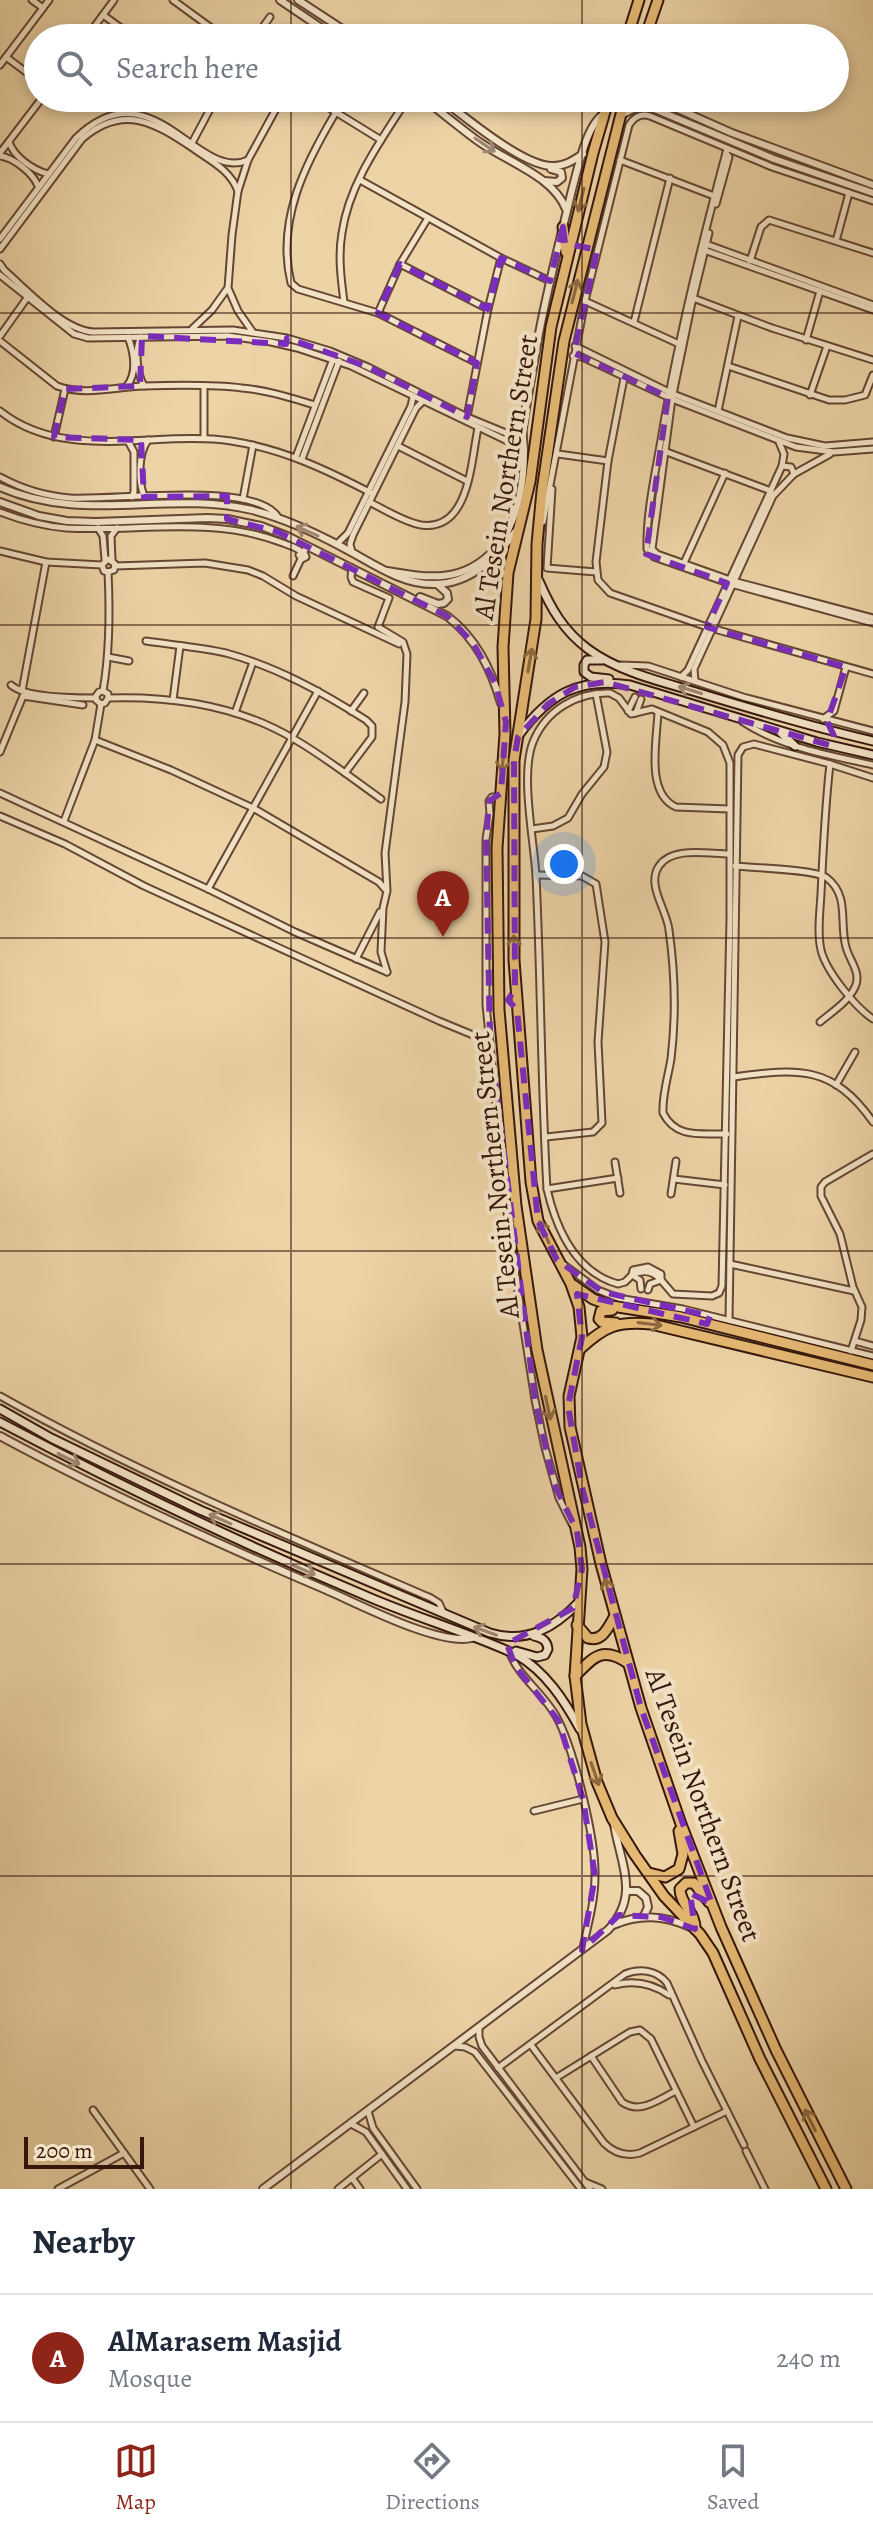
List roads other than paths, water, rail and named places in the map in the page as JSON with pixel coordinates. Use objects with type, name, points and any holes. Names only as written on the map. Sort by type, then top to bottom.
[{"type":"main road","points":[[631,24],[639,0]]},
{"type":"main road","points":[[650,24],[658,0]]},
{"type":"main road","name":"Al Tesein Northern Street","points":[[622,112],[592,249],[565,337],[543,480],[533,640],[514,769],[515,989],[533,1198],[541,1228],[571,1284],[580,1315],[580,1349],[569,1396],[570,1427],[582,1487],[643,1716],[712,1904],[776,2050],[846,2189]]},
{"type":"main road","name":"Al Tesein Northern Street","points":[[605,113],[550,334],[530,482],[510,563],[505,599],[503,647],[506,718],[496,883],[499,1010],[516,1206],[530,1310],[558,1455],[577,1531],[581,1560],[575,1676],[584,1736],[597,1782],[614,1820],[646,1871],[695,1929],[716,1960],[760,2059],[826,2189]]},
{"type":"main road","points":[[563,227],[567,257]]},
{"type":"main road","points":[[550,334],[557,343],[565,337]]},
{"type":"main road","points":[[545,364],[554,354],[562,363]]},
{"type":"main road","points":[[537,579],[551,610],[564,627],[587,648],[612,664]]},
{"type":"main road","points":[[873,741],[760,711],[612,664],[589,659],[584,663],[584,670],[589,676],[607,678],[639,693],[873,755]]},
{"type":"main road","points":[[518,737],[537,714],[562,693],[590,683],[618,683]]},
{"type":"main road","points":[[760,711],[762,702]]},
{"type":"main road","points":[[777,730],[795,746]]},
{"type":"main road","points":[[829,745],[833,741],[832,731]]},
{"type":"main road","points":[[843,748],[842,741],[847,735]]},
{"type":"main road","points":[[498,989],[507,994],[515,989]]},
{"type":"main road","points":[[499,1010],[509,1006],[517,1010]]},
{"type":"main road","points":[[571,1284],[599,1302],[618,1308],[709,1320],[873,1365]]},
{"type":"main road","points":[[618,1308],[603,1310],[599,1317],[602,1322],[663,1326],[873,1377]]},
{"type":"main road","points":[[580,1349],[599,1332],[617,1324]]},
{"type":"main road","points":[[0,1409],[51,1438],[200,1510],[495,1635],[541,1638],[548,1649],[545,1655],[537,1657],[510,1652]]},
{"type":"main road","points":[[0,1422],[267,1554],[510,1652],[530,1663],[546,1679],[566,1704],[584,1736]]},
{"type":"main road","points":[[530,1636],[553,1624],[579,1602]]},
{"type":"main road","points":[[577,1625],[586,1637],[597,1639],[615,1616]]},
{"type":"main road","points":[[575,1676],[590,1660],[600,1655],[613,1655],[628,1663]]},
{"type":"main road","points":[[646,1871],[662,1877],[679,1869],[683,1857],[679,1834],[681,1824]]},
{"type":"main road","points":[[695,1929],[694,1918],[681,1896],[682,1886],[694,1883],[704,1899],[712,1904]]},
{"type":"street","points":[[32,0],[43,8]]},
{"type":"street","points":[[31,24],[49,0]]},
{"type":"street","points":[[96,24],[114,0]]},
{"type":"street","points":[[173,0],[206,24]]},
{"type":"street","points":[[280,0],[315,24]]},
{"type":"street","points":[[298,0],[335,24]]},
{"type":"street","points":[[103,15],[116,24]]},
{"type":"street","points":[[265,24],[270,17]]},
{"type":"street","points":[[0,65],[24,33]]},
{"type":"street","points":[[6,57],[24,70]]},
{"type":"street","points":[[32,112],[0,155],[11,159],[33,176],[39,187]]},
{"type":"street","points":[[192,143],[209,112]]},
{"type":"street","points":[[252,331],[238,311],[228,288],[238,191],[248,160],[274,112]]},
{"type":"street","points":[[381,140],[336,112],[301,180],[288,229],[286,252],[293,286],[378,313],[477,363]]},
{"type":"street","points":[[344,302],[340,264],[342,234],[350,200],[399,112]]},
{"type":"street","points":[[441,112],[479,142],[544,181],[559,196],[567,211]]},
{"type":"street","points":[[459,112],[498,141],[534,162],[560,171],[562,177],[557,182],[544,181]]},
{"type":"street","points":[[621,115],[627,112]]},
{"type":"street","points":[[651,112],[727,151],[873,193]]},
{"type":"street","points":[[538,535],[558,454],[592,249],[631,121],[651,112],[873,201]]},
{"type":"street","points":[[685,112],[732,133],[873,185]]},
{"type":"street","points":[[387,571],[422,577],[444,576],[472,567],[491,553],[513,520],[519,496],[523,433],[535,353],[550,281],[583,154],[594,122],[605,113]]},
{"type":"street","points":[[0,239],[80,133],[112,116],[129,115],[164,124],[218,162],[238,191]]},
{"type":"street","points":[[0,249],[82,139],[99,127],[119,121],[145,121],[161,127],[218,162],[233,165],[248,160]]},
{"type":"street","points":[[9,142],[15,154],[37,171],[49,174]]},
{"type":"street","points":[[727,151],[679,344],[651,546],[657,554],[730,582]]},
{"type":"street","points":[[727,151],[729,157],[697,273],[656,469],[647,549],[654,557],[730,582],[873,621]]},
{"type":"street","points":[[548,166],[564,165],[583,154]]},
{"type":"street","points":[[620,160],[714,196]]},
{"type":"street","points":[[634,322],[670,178]]},
{"type":"street","points":[[360,180],[501,258],[550,281]]},
{"type":"street","points":[[836,241],[849,193]]},
{"type":"street","points":[[378,313],[400,264],[428,218]]},
{"type":"street","points":[[750,261],[761,227],[769,220],[873,253]]},
{"type":"street","points":[[705,247],[873,307]]},
{"type":"street","points":[[705,247],[820,291],[873,307]]},
{"type":"street","points":[[467,417],[501,258]]},
{"type":"street","points":[[0,264],[1,273],[27,298],[88,338],[142,336],[191,329],[252,331],[330,351],[467,417],[511,435],[523,433]]},
{"type":"street","points":[[400,264],[488,309]]},
{"type":"street","points":[[1,273],[75,331],[287,341],[336,360],[524,449]]},
{"type":"street","points":[[191,329],[212,310],[228,288]]},
{"type":"street","points":[[806,340],[820,291]]},
{"type":"street","points":[[27,298],[0,338],[57,386],[65,389],[91,391],[144,386],[245,388],[315,405]]},
{"type":"street","points":[[693,298],[806,340],[873,360]]},
{"type":"street","points":[[585,301],[679,344]]},
{"type":"street","points":[[718,411],[738,316]]},
{"type":"street","points":[[142,336],[138,345],[139,375],[144,386]]},
{"type":"street","points":[[126,387],[133,373],[133,354],[128,337]]},
{"type":"street","points":[[575,346],[671,396],[787,438],[839,446],[873,442]]},
{"type":"street","points":[[810,395],[827,346]]},
{"type":"street","points":[[573,356],[582,357],[624,378],[779,441],[834,452],[873,449]]},
{"type":"street","points":[[299,458],[315,405],[336,360]]},
{"type":"street","points":[[299,458],[336,360]]},
{"type":"street","points":[[728,366],[810,395],[837,400],[861,397],[868,392],[873,375]]},
{"type":"street","points":[[624,378],[608,461],[596,572],[603,587],[610,593],[709,628],[873,674]]},
{"type":"street","points":[[204,387],[204,438]]},
{"type":"street","points":[[54,437],[65,389]]},
{"type":"street","points":[[352,552],[351,540],[413,397]]},
{"type":"street","points":[[337,544],[348,533],[422,402]]},
{"type":"street","points":[[0,411],[25,426],[54,437],[77,440],[204,438],[253,445],[299,458],[371,492]]},
{"type":"street","points":[[369,502],[419,524],[436,524],[451,516],[459,508],[478,428]]},
{"type":"street","points":[[127,440],[134,452],[132,497]]},
{"type":"street","points":[[144,497],[141,453],[148,440]]},
{"type":"street","points":[[681,677],[688,670],[709,628],[782,466],[784,454],[779,441]]},
{"type":"street","points":[[243,499],[253,445]]},
{"type":"street","points":[[398,446],[467,481]]},
{"type":"street","points":[[664,451],[771,491]]},
{"type":"street","points":[[730,582],[773,496],[794,474],[834,452]]},
{"type":"street","points":[[558,454],[608,461]]},
{"type":"street","points":[[782,466],[791,467],[794,474]]},
{"type":"street","points":[[684,563],[725,473]]},
{"type":"street","points":[[0,477],[24,488],[54,496],[202,495],[243,499],[268,507],[279,518]]},
{"type":"street","points":[[551,484],[553,499],[547,568],[596,572]]},
{"type":"street","points":[[2,490],[72,506],[228,506],[279,518],[387,571],[410,580],[437,584],[463,577],[485,565],[504,548],[520,526]]},
{"type":"street","points":[[0,502],[60,520],[213,527],[251,534],[296,547],[303,553]]},
{"type":"street","points":[[206,504],[210,511],[208,518]]},
{"type":"street","points":[[227,519],[225,511],[228,506]]},
{"type":"street","points":[[1,514],[65,528],[117,528],[208,518],[254,524],[278,532],[303,553],[352,568],[440,611],[469,637],[490,670],[506,718]]},
{"type":"street","points":[[60,520],[65,528]]},
{"type":"street","points":[[251,534],[254,524]]},
{"type":"street","points":[[98,528],[103,536],[108,563]]},
{"type":"street","points":[[103,691],[110,603],[108,572],[104,571],[111,536],[117,528]]},
{"type":"street","points":[[103,536],[111,536]]},
{"type":"street","points":[[0,551],[46,562],[205,563],[248,570],[399,644]]},
{"type":"street","points":[[293,576],[303,553]]},
{"type":"street","points":[[22,691],[46,562]]},
{"type":"street","points":[[0,793],[387,972],[381,947],[387,891],[385,853],[405,702],[406,649],[403,642],[378,627],[388,597],[353,582],[352,568]]},
{"type":"street","points":[[404,593],[442,604],[448,595],[437,584]]},
{"type":"street","points":[[695,681],[694,669],[709,628]]},
{"type":"street","points":[[146,641],[216,651],[289,675],[370,723],[374,733],[345,773]]},
{"type":"street","points":[[173,700],[180,646]]},
{"type":"street","points":[[108,657],[129,661]]},
{"type":"street","points":[[235,713],[253,662]]},
{"type":"street","points":[[612,664],[637,664],[762,702],[873,731]]},
{"type":"street","points":[[823,719],[834,711],[846,667]]},
{"type":"street","points":[[11,685],[22,691],[96,698],[101,704],[95,740],[64,821]]},
{"type":"street","points":[[96,698],[97,693],[103,691]]},
{"type":"street","points":[[101,704],[108,698],[103,691]]},
{"type":"street","points":[[208,889],[318,691]]},
{"type":"street","points":[[351,711],[364,693]]},
{"type":"street","points":[[628,711],[639,693]]},
{"type":"street","points":[[636,714],[639,693]]},
{"type":"street","points":[[532,829],[553,826],[568,818],[582,794],[604,767],[607,752],[596,694]]},
{"type":"street","points":[[596,694],[615,695],[628,711],[636,714],[649,709],[708,732],[723,745],[730,763],[727,1134],[722,1286],[719,1293],[712,1296],[677,1295],[646,1271],[632,1275],[622,1283],[614,1283],[597,1274],[579,1260],[558,1226],[547,1189],[536,875],[528,766],[532,744],[541,726],[557,710],[583,696],[596,694]]},
{"type":"street","points":[[0,752],[23,696],[83,705]]},
{"type":"street","points":[[108,698],[173,700],[235,713],[293,738],[381,799]]},
{"type":"street","points":[[834,711],[840,724]]},
{"type":"street","points":[[658,712],[655,778],[661,796],[676,807],[729,809]]},
{"type":"street","points":[[735,717],[773,739],[873,765]]},
{"type":"street","points":[[95,740],[171,770],[253,808],[379,882],[387,891]]},
{"type":"street","points":[[729,1320],[737,759],[743,747],[754,744],[873,778]]},
{"type":"street","points":[[830,764],[822,875],[821,951],[830,970],[873,1019]]},
{"type":"street","points":[[501,797],[489,800],[486,983],[510,1241],[535,1400],[554,1484],[565,1512],[577,1531]]},
{"type":"street","points":[[0,816],[65,844],[144,886],[490,1042]]},
{"type":"street","points":[[727,1134],[684,1133],[674,1129],[663,1113],[673,1039],[673,976],[669,927],[654,881],[658,867],[671,856],[729,854]]},
{"type":"street","points":[[735,866],[822,875],[834,885],[843,908],[846,947],[857,975],[856,987],[820,1022]]},
{"type":"street","points":[[536,875],[582,876],[596,884],[605,942],[598,1042],[602,1123],[593,1132],[546,1137]]},
{"type":"street","points":[[356,959],[383,908]]},
{"type":"street","points":[[365,942],[374,942],[381,947]]},
{"type":"street","points":[[836,1085],[855,1052]]},
{"type":"street","points":[[734,1077],[788,1071],[814,1075],[856,1099],[873,1122]]},
{"type":"street","points":[[851,1351],[863,1311],[840,1234],[820,1190],[825,1182],[873,1154]]},
{"type":"street","points":[[671,1194],[676,1161]]},
{"type":"street","points":[[615,1162],[620,1193]]},
{"type":"street","points":[[547,1189],[618,1178]]},
{"type":"street","points":[[674,1179],[725,1185]]},
{"type":"street","points":[[557,1260],[603,1292],[618,1298],[643,1295],[709,1320],[729,1320],[873,1356]]},
{"type":"street","points":[[730,1264],[855,1292]]},
{"type":"street","points":[[632,1275],[640,1280],[643,1295]]},
{"type":"street","points":[[643,1295],[650,1284],[661,1280]]},
{"type":"street","points":[[854,1341],[873,1346]]},
{"type":"street","points":[[0,1396],[163,1481],[431,1598],[439,1603],[445,1614]]},
{"type":"street","points":[[0,1436],[257,1562],[418,1628],[461,1639],[472,1638]]},
{"type":"street","points":[[510,1652],[515,1666],[539,1691],[558,1720],[583,1799],[592,1841],[595,1876],[594,1896],[582,1950]]},
{"type":"street","points":[[534,1811],[583,1799]]},
{"type":"street","points":[[613,1925],[627,1891],[625,1866],[614,1820]]},
{"type":"street","points":[[627,1891],[638,1891],[646,1898],[648,1907],[644,1916]]},
{"type":"street","points":[[263,2189],[613,1925],[644,1916],[670,1919],[695,1929]]},
{"type":"street","points":[[498,2068],[630,1972],[648,1971],[663,1978],[764,2189]]},
{"type":"street","points":[[610,1986],[645,1984],[667,1993],[673,1999]]},
{"type":"street","points":[[479,2028],[482,2046],[590,2189]]},
{"type":"street","points":[[556,2078],[630,2032],[645,2032],[694,2127]]},
{"type":"street","points":[[531,2045],[604,2143],[624,2155],[640,2153],[727,2111]]},
{"type":"street","points":[[454,2046],[475,2052],[581,2189]]},
{"type":"street","points":[[475,2052],[477,2047],[482,2046]]},
{"type":"street","points":[[591,2056],[622,2102],[629,2107],[642,2107],[676,2091]]},
{"type":"street","points":[[93,2110],[150,2189]]},
{"type":"street","points":[[368,2111],[373,2128],[417,2189]]},
{"type":"street","points":[[531,2124],[537,2120]]},
{"type":"street","points":[[351,2124],[364,2130],[407,2189]]},
{"type":"street","points":[[58,2189],[124,2153]]},
{"type":"street","points":[[338,2189],[382,2154]]},
{"type":"street","points":[[352,2178],[360,2189]]},
{"type":"street","points":[[583,2181],[602,2189]]},
{"type":"place","name":"AlMarasem Masjid","points":[[443,937]]}]
